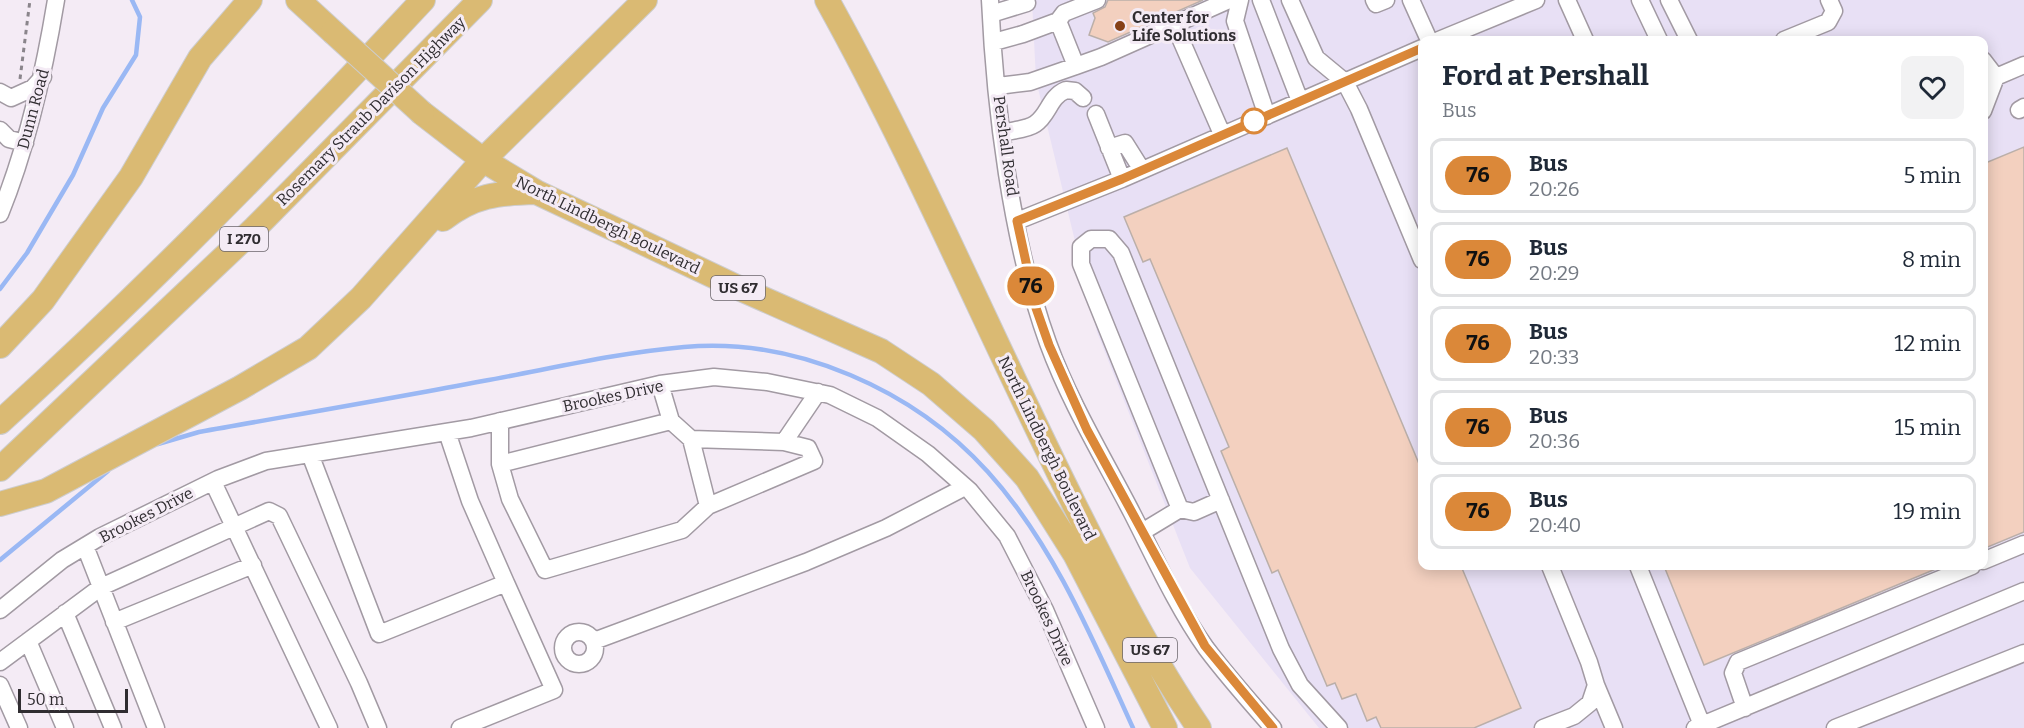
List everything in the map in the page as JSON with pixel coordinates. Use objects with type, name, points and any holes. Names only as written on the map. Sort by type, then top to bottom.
[{"type":"highway","points":[[0,346],[43,300],[131,177],[232,6],[249,0]]},
{"type":"highway","name":"North Lindbergh Boulevard","points":[[298,0],[422,113],[483,160],[536,192],[741,289],[880,351],[931,384],[984,430],[1027,478],[1076,554],[1165,728]]},
{"type":"highway","name":"I 270","points":[[0,422],[103,328],[237,196],[423,0]]},
{"type":"highway","name":"Rosemary Straub Davison Highway","points":[[0,469],[255,228],[480,0]]},
{"type":"highway","points":[[0,504],[46,491],[240,388],[308,348],[361,298],[483,160],[645,0]]},
{"type":"highway","name":"North Lindbergh Boulevard","points":[[827,0],[939,219],[1021,398],[1107,569],[1156,662],[1199,728]]},
{"type":"highway","points":[[406,248],[456,209],[475,199],[502,193],[536,192]]},
{"type":"street","name":"Dunn Road","points":[[2,210],[25,143],[43,77],[56,0]]},
{"type":"street","points":[[994,42],[1058,21],[1064,13],[1096,0]]},
{"type":"street","points":[[998,86],[1029,82],[1101,57],[1229,0]]},
{"type":"street","points":[[1240,0],[1236,21],[1267,116]]},
{"type":"street","points":[[1261,0],[1300,101]]},
{"type":"street","points":[[1290,0],[1316,58],[1345,82],[1418,251]]},
{"type":"street","points":[[1374,0],[1377,4],[1386,0]]},
{"type":"street","points":[[1413,0],[1427,36]]},
{"type":"street","points":[[1449,36],[1536,0]]},
{"type":"street","points":[[1567,0],[1583,36]]},
{"type":"street","points":[[1640,0],[1657,36]]},
{"type":"street","points":[[1669,0],[1687,36]]},
{"type":"street","points":[[1794,36],[1827,22],[1833,11],[1829,0]]},
{"type":"street","points":[[990,7],[1027,3]]},
{"type":"street","name":"Pershall Road","points":[[990,7],[1002,133],[1017,221],[1036,308],[1049,345],[1087,430],[1205,646],[1273,728]]},
{"type":"street","points":[[1058,21],[1076,66]]},
{"type":"street","points":[[1181,40],[1222,134]]},
{"type":"street","points":[[1017,221],[1122,179],[1418,50]]},
{"type":"street","points":[[1990,75],[2024,65]]},
{"type":"street","points":[[0,92],[11,98],[33,88],[43,77]]},
{"type":"street","points":[[1002,133],[1032,126],[1040,120],[1052,100],[1066,90],[1075,91],[1083,98]]},
{"type":"street","points":[[1096,114],[1122,179]]},
{"type":"street","points":[[0,129],[9,139],[25,143]]},
{"type":"street","points":[[1109,147],[1125,142],[1142,170]]},
{"type":"street","points":[[0,178],[2,210]]},
{"type":"street","points":[[1180,509],[1081,264],[1081,247],[1091,238],[1109,239],[1121,253],[1281,649],[1297,680],[1339,728]]},
{"type":"street","name":"Brookes Drive","points":[[0,610],[62,560],[85,546],[213,482],[266,461],[447,432],[660,384],[714,377],[767,382],[830,395],[877,418],[928,454],[965,487],[1007,536],[1045,610],[1095,728]]},
{"type":"street","points":[[660,384],[671,422],[691,439],[708,506]]},
{"type":"street","points":[[784,442],[818,392]]},
{"type":"street","points":[[500,421],[500,464],[510,499],[545,570],[682,530],[708,506],[814,461],[808,448],[784,442],[691,439]]},
{"type":"street","points":[[500,464],[671,422]]},
{"type":"street","points":[[447,432],[470,501],[554,690],[460,728]]},
{"type":"street","points":[[310,454],[379,634],[506,583]]},
{"type":"street","points":[[213,482],[329,728]]},
{"type":"street","points":[[594,641],[806,562],[886,528],[965,487]]},
{"type":"street","points":[[1142,532],[1180,509],[1194,512],[1221,500]]},
{"type":"street","points":[[0,662],[101,586],[269,511],[279,516],[359,683],[378,728]]},
{"type":"street","points":[[1988,559],[2024,544]]},
{"type":"street","points":[[85,546],[156,728]]},
{"type":"street","points":[[114,622],[253,566]]},
{"type":"street","points":[[1552,570],[1614,728]]},
{"type":"street","points":[[1640,570],[1699,727],[2024,591]]},
{"type":"street","points":[[1745,708],[1733,673],[1738,662],[1962,570]]},
{"type":"street","points":[[65,613],[113,728]]},
{"type":"street","points":[[28,642],[64,728]]},
{"type":"street","points":[[1835,728],[2024,653]]},
{"type":"street","points":[[0,685],[19,728]]},
{"type":"street","points":[[1542,728],[1574,716],[1590,703],[1596,685]]},
{"type":"path","points":[[21,76],[30,0]]},
{"type":"shaded area","points":[[1032,0],[2024,0],[2024,728],[1319,728],[1190,568],[1097,332],[1036,80]]},
{"type":"building","name":"Center for Life Solutions","points":[[1108,0],[1203,0],[1108,42],[1089,35],[1095,18],[1093,13],[1105,7]]},
{"type":"building","points":[[2024,147],[2024,532],[1988,547],[1988,162]]},
{"type":"building","points":[[1287,148],[1418,461],[1418,570],[1463,570],[1521,708],[1474,728],[1381,728],[1376,717],[1367,721],[1356,694],[1342,699],[1335,683],[1327,686],[1278,570],[1272,573],[1221,451],[1229,447],[1150,259],[1143,262],[1124,217]]},
{"type":"building","points":[[1666,570],[1933,570],[1704,665]]},
{"type":"waterway","points":[[0,289],[27,253],[73,175],[103,108],[136,55],[140,17],[132,0]]},
{"type":"waterway","points":[[158,444],[199,432],[608,357],[659,350],[726,346],[768,351],[810,361],[850,375],[889,394],[925,416],[988,472],[1012,500],[1052,562],[1087,628],[1133,728]]},
{"type":"waterway","points":[[0,560],[108,471]]},
{"type":"bus line","name":"76","points":[[1273,728],[1228,677],[1205,646],[1183,610],[1087,430],[1049,345],[1036,308],[1017,221],[1122,179],[1418,50]]},
{"type":"place","name":"Center for Life Solutions","points":[[1120,26]]}]
